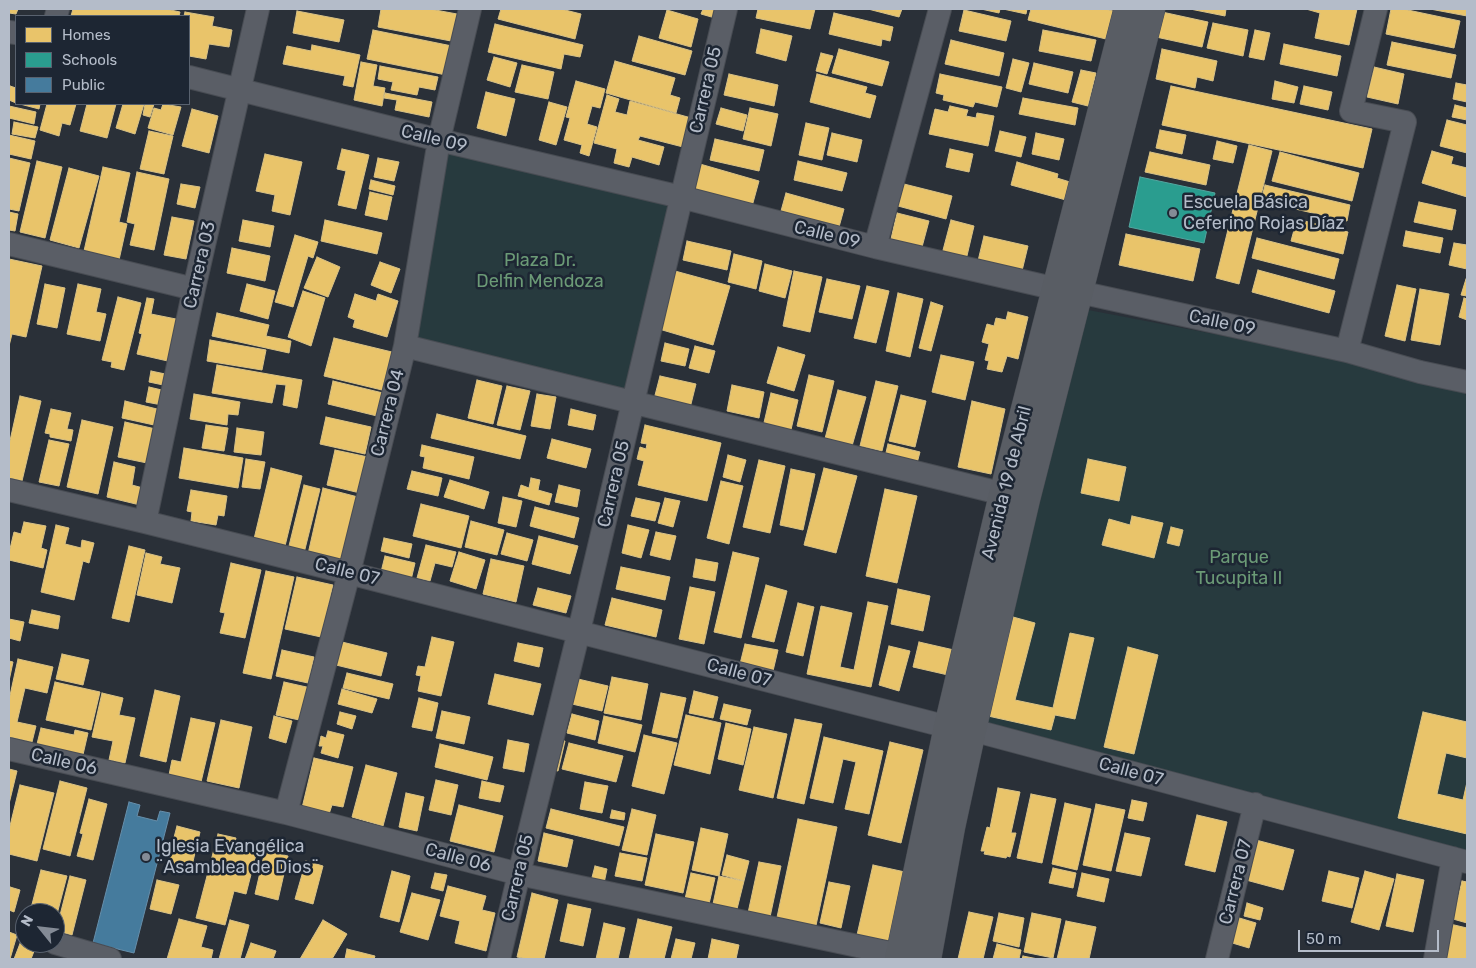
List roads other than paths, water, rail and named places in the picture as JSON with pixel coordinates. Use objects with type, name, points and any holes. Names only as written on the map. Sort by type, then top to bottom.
[{"type":"street","name":"Carrera 03","points":[[145,522],[194,289],[258,9]]},
{"type":"street","name":"Carrera 04","points":[[286,814],[349,573],[405,346],[439,140],[470,9]]},
{"type":"street","name":"Carrera 05","points":[[499,959],[579,632],[726,9]]},
{"type":"street","points":[[875,248],[940,9]]},
{"type":"street","name":"Avenida 19 de Abril","points":[[1068,290],[1128,9]]},
{"type":"street","name":"Avenida 19 de Abril","points":[[902,958],[960,729],[1015,497],[1068,290],[1151,9]]},
{"type":"street","points":[[1347,351],[1405,122],[1351,111],[1376,9]]},
{"type":"street","name":"Calle 09","points":[[190,77],[439,140],[681,197],[875,248],[1347,351],[1420,372],[1467,382]]},
{"type":"street","points":[[9,244],[194,289]]},
{"type":"street","points":[[405,346],[1015,497]]},
{"type":"street","name":"Calle 07","points":[[9,490],[349,573],[1255,804],[1460,860]]},
{"type":"street","name":"Avenida 19 de Abril","points":[[927,959],[951,827],[960,729]]},
{"type":"street","name":"Calle 06","points":[[9,749],[286,814],[519,874],[902,958]]},
{"type":"street","name":"Carrera 07","points":[[1217,959],[1255,804]]},
{"type":"street","points":[[1435,959],[1460,860]]},
{"type":"street","points":[[65,946],[110,959]]},
{"type":"place","name":"Escuela Básica Ceferino Rojas Díaz","points":[[1173,213]]},
{"type":"place","name":"Iglesia Evangélica ¨Asamblea de Dios¨","points":[[146,857]]},
{"type":"park label","name":"Plaza Dr. Delfin Mendoza","points":[[540,271]]},
{"type":"park label","name":"Parque Tucupita II","points":[[1239,568]]}]
